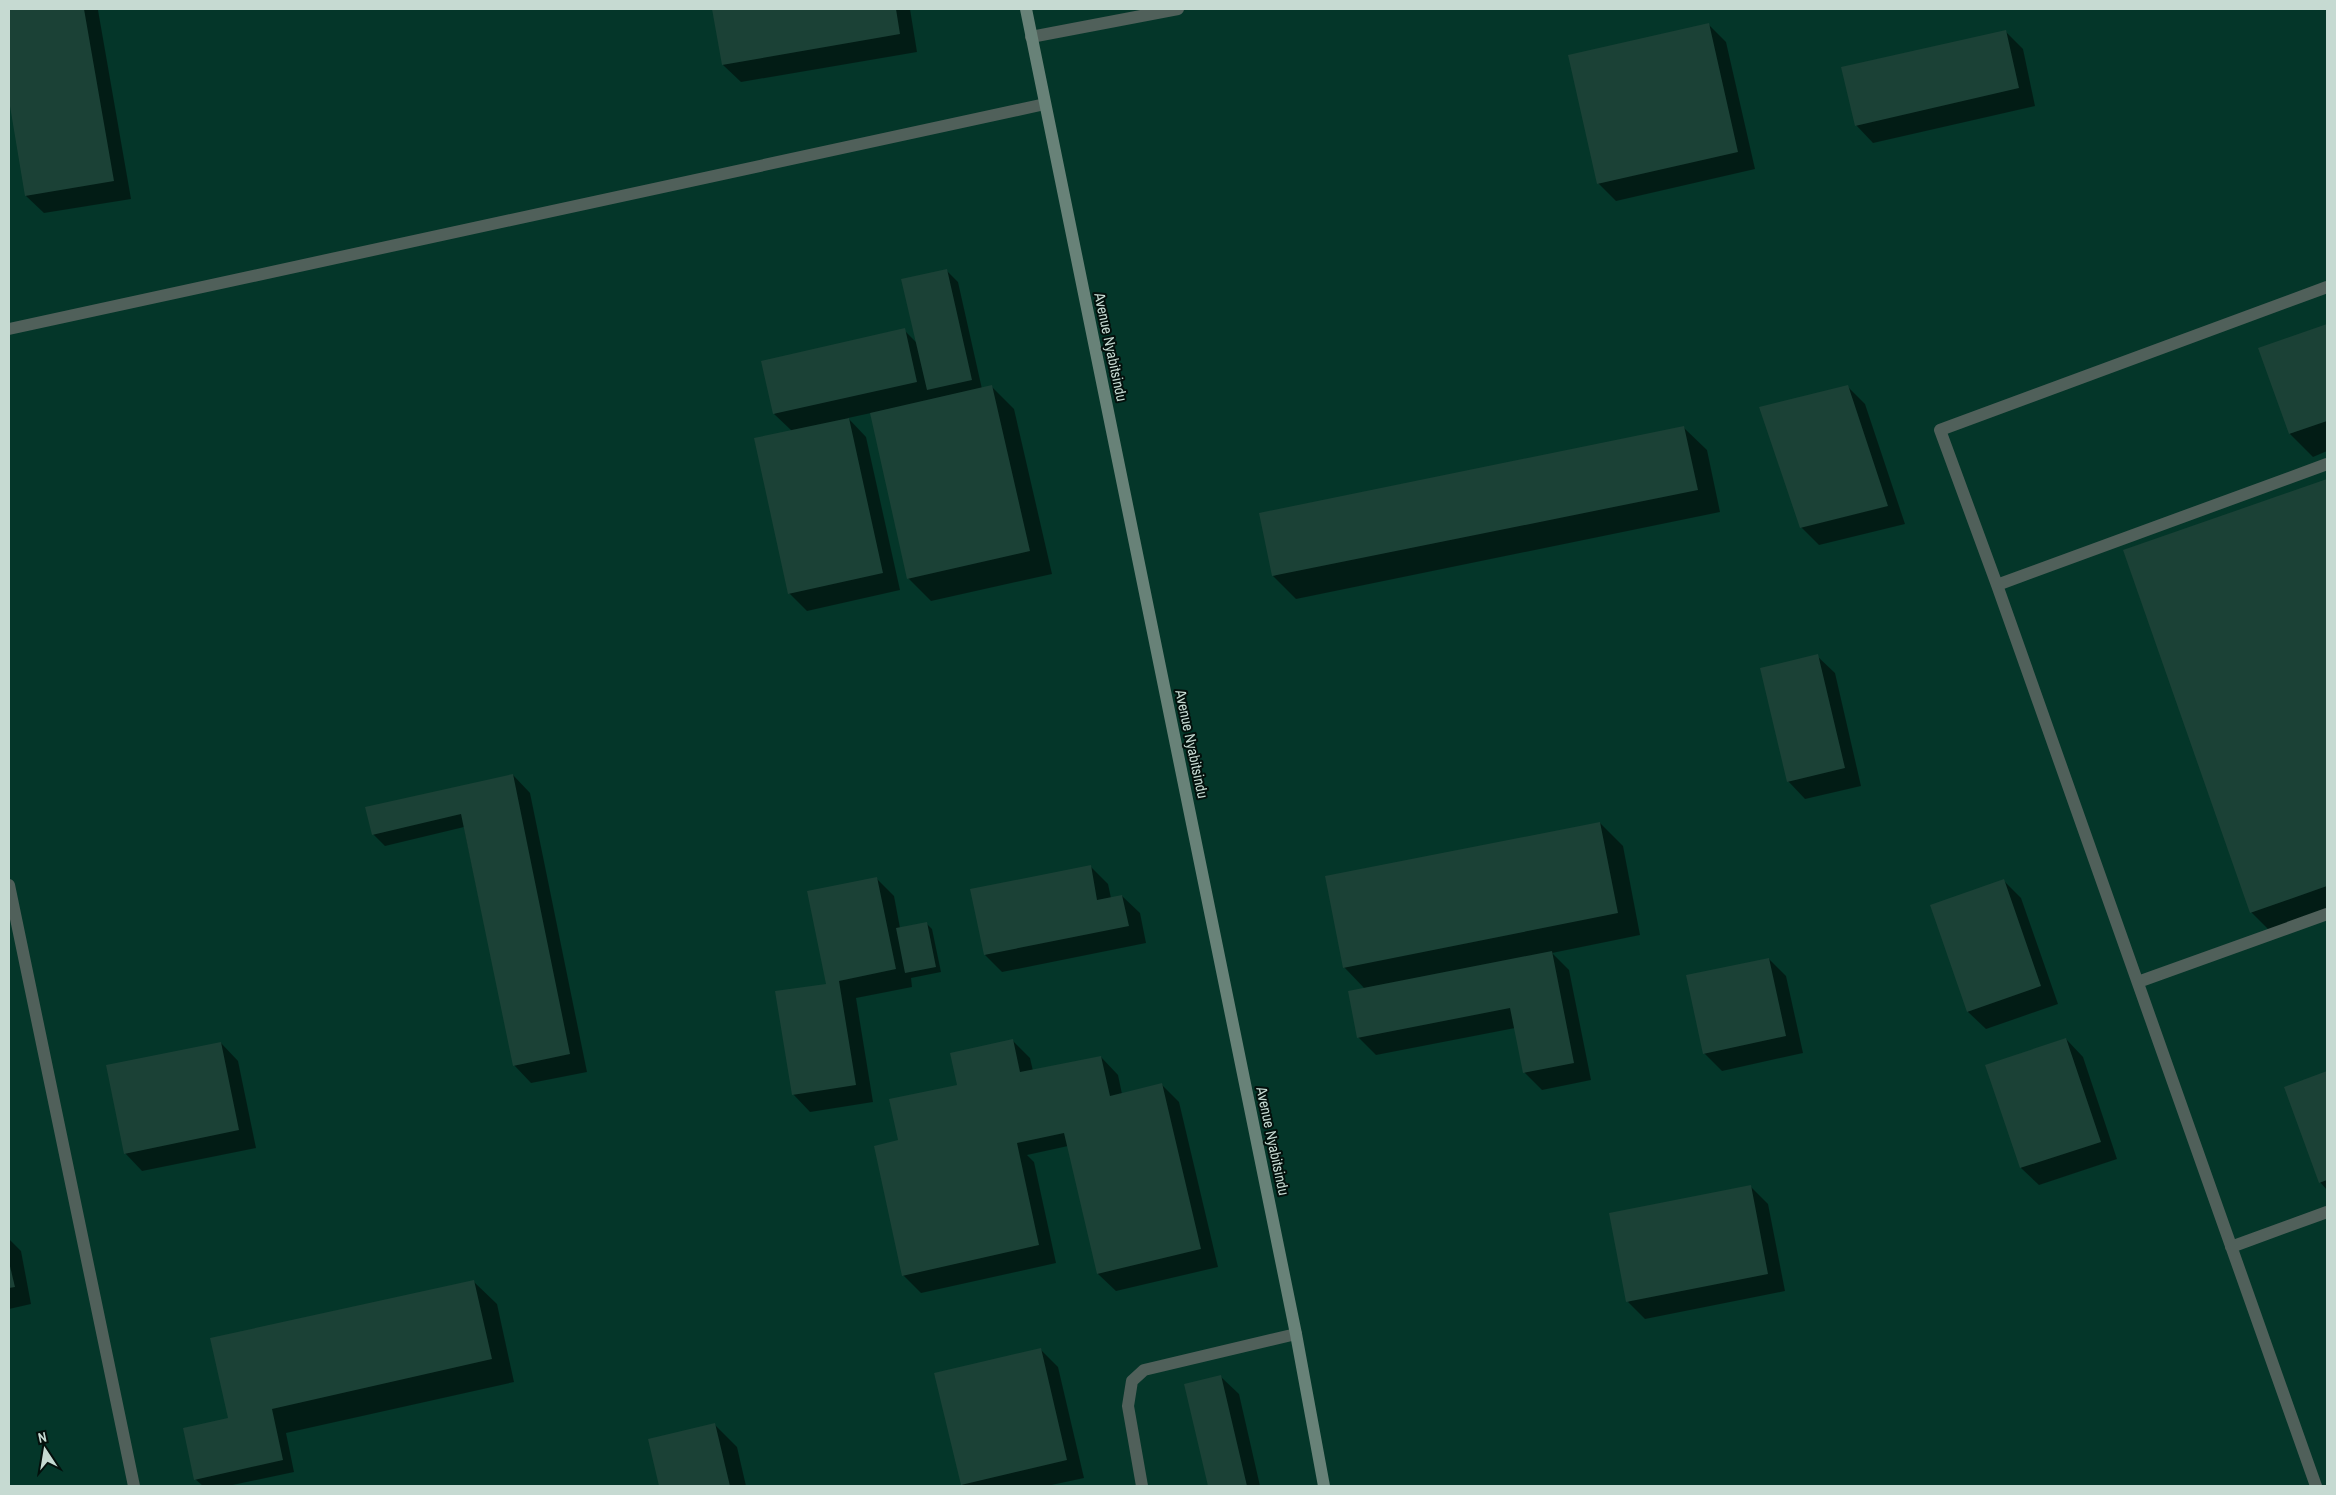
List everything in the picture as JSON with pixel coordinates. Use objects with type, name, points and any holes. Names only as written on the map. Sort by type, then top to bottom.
[{"type":"street","name":"Avenue Nyabitsindu","points":[[1026,9],[1296,1334],[1324,1486]]},
{"type":"lane","points":[[1031,37],[1178,9]]},
{"type":"lane","points":[[9,329],[1045,104]]},
{"type":"lane","points":[[2316,1486],[1940,430],[2327,287]]},
{"type":"lane","points":[[1997,586],[2327,464]]},
{"type":"lane","points":[[9,885],[134,1486]]},
{"type":"lane","points":[[2138,982],[2327,914]]},
{"type":"lane","points":[[2232,1246],[2327,1212]]},
{"type":"lane","points":[[1142,1486],[1128,1406],[1132,1381],[1144,1370],[1296,1334]]},
{"type":"shaded area","points":[[9,9],[2327,9],[2327,1486],[9,1486]]},
{"type":"building","points":[[9,9],[84,9],[114,181],[25,196],[9,100]]},
{"type":"building","points":[[712,9],[896,9],[900,34],[722,65]]},
{"type":"building","points":[[1709,23],[1738,152],[1597,184],[1568,55]]},
{"type":"building","points":[[2006,30],[2019,88],[1855,126],[1841,67]]},
{"type":"building","points":[[947,269],[972,380],[927,390],[901,279]]},
{"type":"building","points":[[2327,324],[2327,421],[2289,434],[2258,348]]},
{"type":"building","points":[[905,328],[917,382],[773,414],[761,361]]},
{"type":"building","points":[[992,385],[1030,551],[907,579],[870,413]]},
{"type":"building","points":[[1848,385],[1888,506],[1800,528],[1759,407]]},
{"type":"building","points":[[849,418],[883,573],[788,594],[754,438]]},
{"type":"building","points":[[1684,426],[1698,490],[1272,576],[1259,513]]},
{"type":"building","points":[[2327,479],[2327,886],[2250,913],[2123,550]]},
{"type":"building","points":[[1818,654],[1845,768],[1787,782],[1760,668]]},
{"type":"building","points":[[513,774],[570,1054],[513,1066],[461,814],[372,835],[365,807]]},
{"type":"building","points":[[1600,822],[1618,913],[1343,968],[1325,876]]},
{"type":"building","points":[[1091,865],[1097,900],[1122,895],[1129,926],[984,955],[970,889]]},
{"type":"building","points":[[877,877],[896,969],[839,981],[856,1085],[792,1095],[775,991],[826,984],[807,891]]},
{"type":"building","points":[[2004,879],[2041,986],[1967,1012],[1930,905]]},
{"type":"building","points":[[927,922],[936,967],[905,973],[896,928]]},
{"type":"building","points":[[1552,951],[1574,1063],[1523,1073],[1510,1008],[1357,1038],[1348,991]]},
{"type":"building","points":[[1769,958],[1786,1036],[1703,1054],[1686,975]]},
{"type":"building","points":[[2066,1038],[2101,1142],[2020,1168],[1985,1065]]},
{"type":"building","points":[[1013,1039],[1020,1072],[1101,1056],[1110,1096],[1162,1083],[1201,1249],[1097,1274],[1064,1133],[1017,1143],[1039,1245],[902,1276],[874,1146],[898,1140],[889,1099],[957,1085],[950,1053]]},
{"type":"building","points":[[221,1042],[239,1130],[124,1154],[106,1065]]},
{"type":"building","points":[[2327,1071],[2327,1180],[2319,1183],[2284,1087]]},
{"type":"building","points":[[1751,1185],[1768,1274],[1626,1302],[1609,1213]]},
{"type":"building","points":[[9,1262],[15,1287],[9,1288]]},
{"type":"building","points":[[474,1280],[492,1359],[272,1409],[283,1460],[194,1480],[183,1428],[228,1418],[210,1338]]},
{"type":"building","points":[[1041,1348],[1067,1460],[961,1485],[934,1373]]},
{"type":"building","points":[[1221,1375],[1247,1486],[1208,1486],[1184,1384]]},
{"type":"building","points":[[715,1423],[730,1486],[659,1486],[648,1439]]}]
